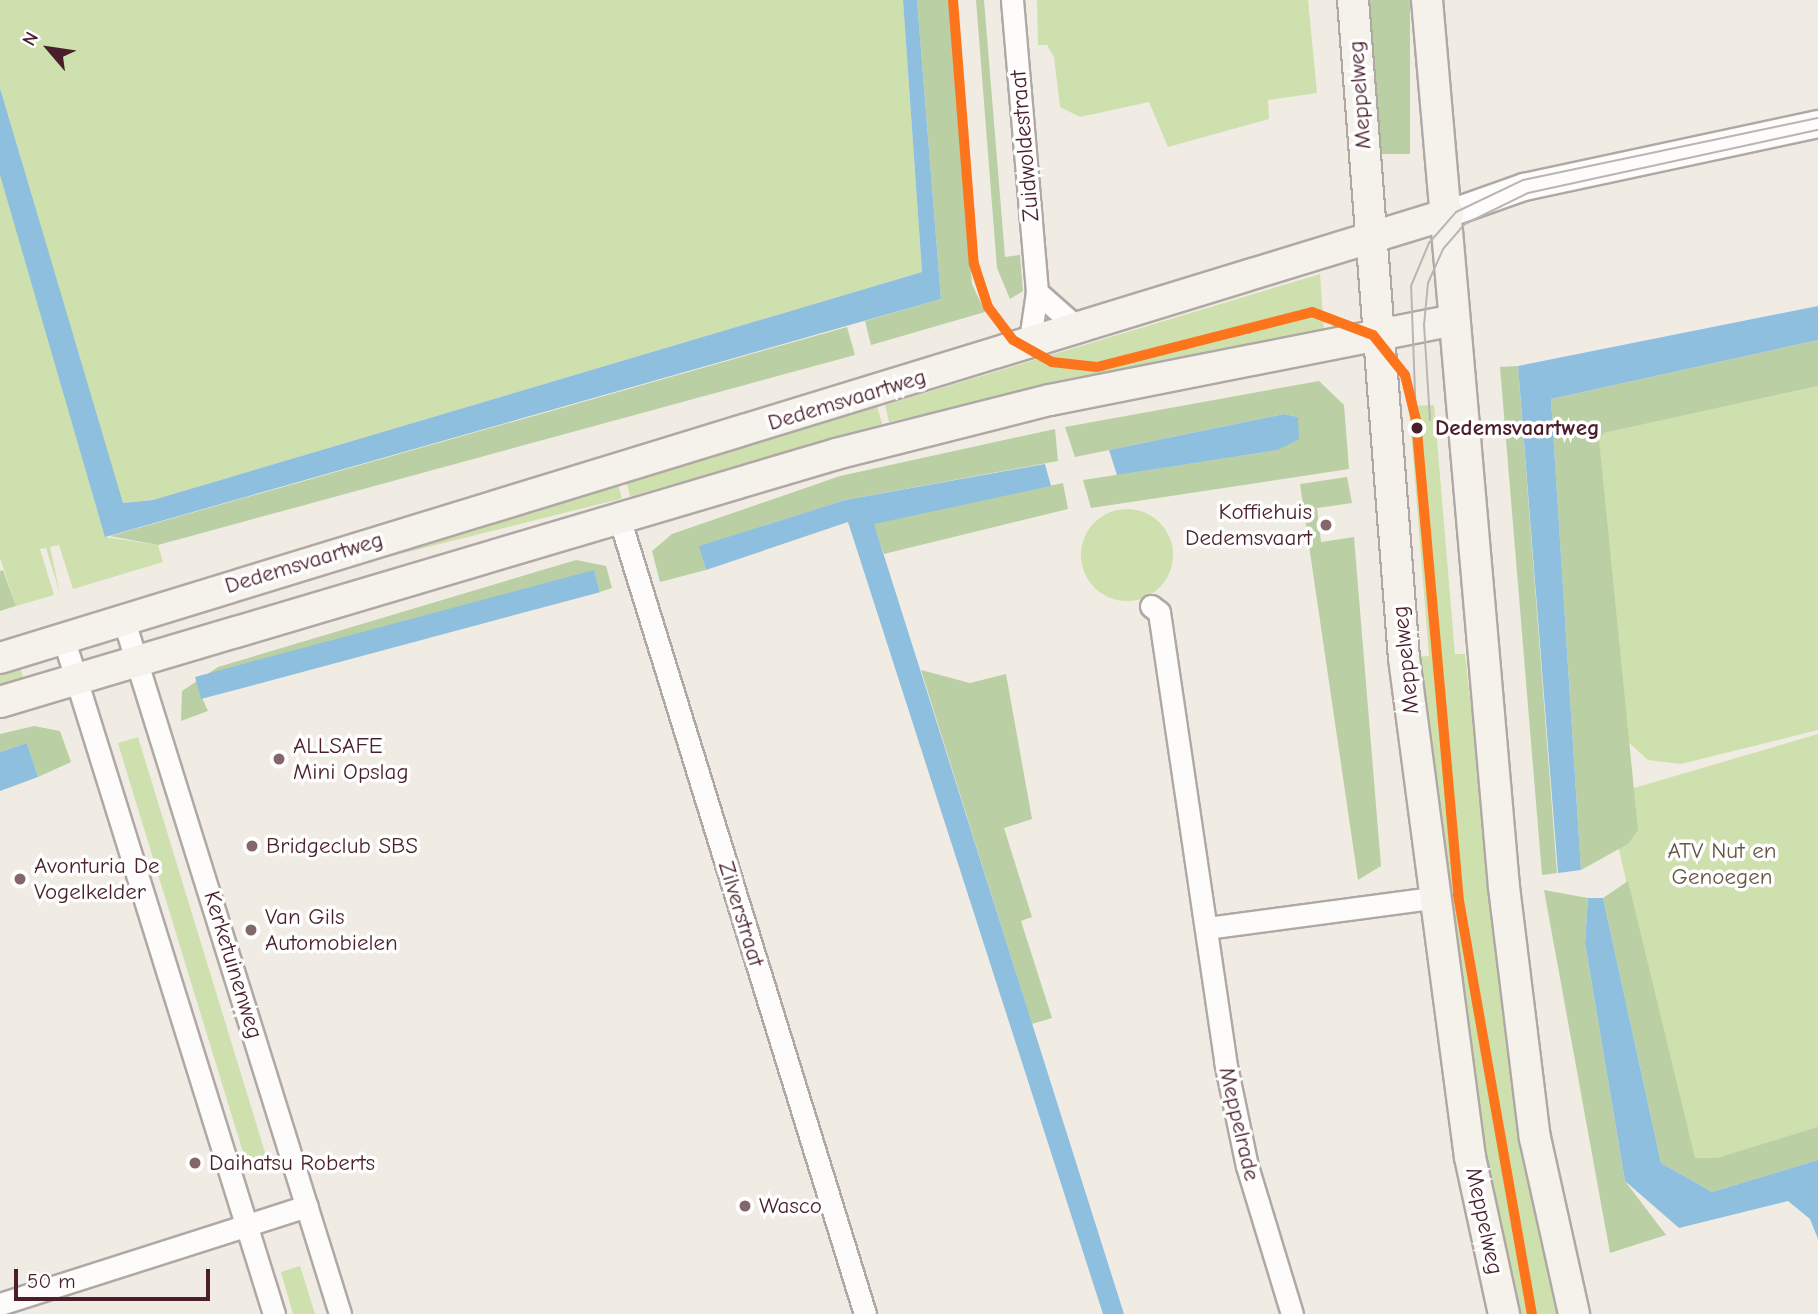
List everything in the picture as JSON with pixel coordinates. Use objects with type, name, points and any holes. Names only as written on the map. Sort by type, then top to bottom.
[{"type":"main road","name":"Meppelweg","points":[[1353,0],[1404,658],[1433,898],[1469,1157],[1504,1314]]},
{"type":"main road","points":[[1427,0],[1448,214],[1453,320],[1504,887],[1535,1138],[1574,1314]]},
{"type":"main road","name":"Dedemsvaartweg","points":[[0,658],[123,618],[1029,346],[1371,241],[1448,214]]},
{"type":"main road","name":"Dedemsvaartweg","points":[[0,702],[78,676],[618,514],[1049,400],[1453,320]]},
{"type":"street","name":"Zuidwoldestraat","points":[[1012,0],[1037,292],[1029,346]]},
{"type":"street","name":"Dedemsvaartweg","points":[[1448,214],[1524,187],[1818,124]]},
{"type":"street","points":[[1037,292],[1080,330]]},
{"type":"street","name":"Zilverstraat","points":[[618,514],[865,1314]]},
{"type":"street","name":"Meppelrade","points":[[1151,606],[1159,612],[1207,928],[1247,1166],[1292,1314]]},
{"type":"street","name":"Kerketuinenweg","points":[[123,618],[138,659],[340,1314]]},
{"type":"street","points":[[63,637],[78,676],[274,1314]]},
{"type":"street","points":[[1207,928],[1433,898]]},
{"type":"street","points":[[0,1304],[307,1206]]},
{"type":"green space","points":[[0,0],[903,0],[922,272],[153,500],[122,503],[0,88]]},
{"type":"green space","points":[[917,0],[949,0],[972,284],[985,312],[871,345],[865,321],[941,299]]},
{"type":"green space","points":[[976,0],[984,0],[1005,257],[1020,255],[1023,291],[1010,299],[997,268]]},
{"type":"green space","points":[[1037,0],[1308,0],[1317,93],[1268,100],[1269,119],[1168,147],[1149,102],[1080,117],[1060,107],[1054,57],[1047,45],[1038,45]]},
{"type":"green space","points":[[1367,0],[1410,0],[1410,154],[1367,154]]},
{"type":"green space","points":[[0,120],[119,530],[105,537],[158,545],[163,562],[73,589],[59,545],[50,547],[60,594],[46,548],[40,549],[54,595],[16,606],[0,558]]},
{"type":"green space","points":[[1320,274],[1324,332],[889,422],[885,405]]},
{"type":"green space","points":[[847,327],[855,355],[158,545],[110,536]]},
{"type":"green space","points":[[1818,340],[1818,386],[1604,433],[1599,439],[1638,830],[1628,844],[1581,870],[1551,399]]},
{"type":"green space","points":[[1518,366],[1557,873],[1542,875],[1500,367]]},
{"type":"green space","points":[[1319,381],[1344,405],[1349,469],[1091,508],[1083,480],[1278,450],[1298,417],[1284,414],[1075,457],[1065,427]]},
{"type":"green space","points":[[1818,386],[1818,730],[1681,764],[1648,760],[1624,738],[1599,439],[1604,433]]},
{"type":"green space","points":[[1434,405],[1455,654],[1465,654],[1508,1028],[1561,1314],[1518,1314],[1484,1154],[1418,657],[1429,656],[1409,406]]},
{"type":"green space","points":[[877,406],[882,424],[630,496],[625,478]]},
{"type":"green space","points":[[1055,429],[1058,461],[845,500],[700,546],[706,570],[660,582],[652,551],[672,534],[840,476]]},
{"type":"green space","points":[[1347,477],[1352,503],[1317,508],[1321,542],[1354,537],[1381,866],[1358,880],[1300,484]]},
{"type":"green space","points":[[618,483],[622,499],[174,610],[170,595]]},
{"type":"green space","points":[[1063,483],[1068,509],[884,554],[873,523]]},
{"type":"green space","points":[[1127,509],[1144,513],[1159,523],[1169,538],[1173,555],[1169,572],[1159,587],[1144,597],[1127,601],[1110,597],[1095,587],[1085,572],[1081,555],[1085,538],[1095,523],[1110,513]]},
{"type":"green space","points":[[576,560],[606,566],[612,588],[600,592],[594,571],[199,691],[208,711],[181,721],[182,691],[218,667]]},
{"type":"green space","points":[[3,570],[16,606],[0,611],[0,571]]},
{"type":"green space","points":[[19,663],[24,680],[0,688],[0,669]]},
{"type":"green space","points":[[921,670],[970,683],[1006,674],[1032,819],[1004,828],[1032,917],[1021,921],[1052,1018],[1032,1024]]},
{"type":"green space","points":[[34,726],[60,731],[71,762],[38,777],[27,743],[0,752],[0,734]]},
{"type":"green space","name":"ATV Nut en Genoegen","points":[[1818,734],[1818,1132],[1691,1169],[1607,796]]},
{"type":"green space","points":[[138,737],[267,1160],[247,1166],[118,743]]},
{"type":"green space","points":[[1628,881],[1695,1158],[1717,1158],[1818,1127],[1818,1160],[1712,1192],[1661,1163],[1603,898]]},
{"type":"green space","points":[[1544,890],[1588,898],[1585,943],[1625,1181],[1666,1235],[1610,1253]]},
{"type":"green space","points":[[300,1266],[315,1314],[293,1314],[281,1272]]},
{"type":"water","points":[[903,0],[917,0],[941,299],[105,537],[0,175],[0,88],[123,503],[153,500],[922,272]]},
{"type":"water","points":[[1818,306],[1818,340],[1551,399],[1581,870],[1558,873],[1518,366]]},
{"type":"water","points":[[1284,414],[1298,417],[1299,439],[1278,450],[1117,475],[1109,450]]},
{"type":"water","points":[[1045,464],[1051,486],[874,524],[1124,1314],[1103,1314],[848,522],[706,570],[699,546],[845,500]]},
{"type":"water","points":[[594,570],[600,592],[201,699],[195,677]]},
{"type":"water","points":[[27,743],[38,777],[0,791],[0,752]]},
{"type":"water","points":[[1588,898],[1603,898],[1661,1163],[1712,1192],[1818,1160],[1818,1239],[1810,1219],[1788,1201],[1679,1228],[1625,1181],[1585,943]]},
{"type":"tram line","points":[[1416,420],[1411,286],[1429,243],[1456,212],[1523,180],[1818,118]]},
{"type":"tram line","points":[[1430,420],[1424,325],[1428,283],[1443,249],[1465,224],[1528,193],[1818,130]]},
{"type":"transit line","points":[[953,0],[974,264],[988,307],[1013,340],[1052,362],[1097,367],[1312,312],[1373,335],[1405,375],[1416,420],[1458,895],[1532,1314]]},
{"type":"place","name":"Dedemsvaartweg","points":[[1417,428]]},
{"type":"place","name":"Koffiehuis Dedemsvaart","points":[[1326,525]]},
{"type":"place","name":"ALLSAFE Mini Opslag","points":[[279,759]]},
{"type":"place","name":"Bridgeclub SBS","points":[[252,846]]},
{"type":"place","name":"Avonturia De Vogelkelder","points":[[20,879]]},
{"type":"place","name":"Van Gils Automobielen","points":[[251,930]]},
{"type":"place","name":"Daihatsu Roberts","points":[[195,1163]]},
{"type":"place","name":"Wasco","points":[[745,1206]]}]
